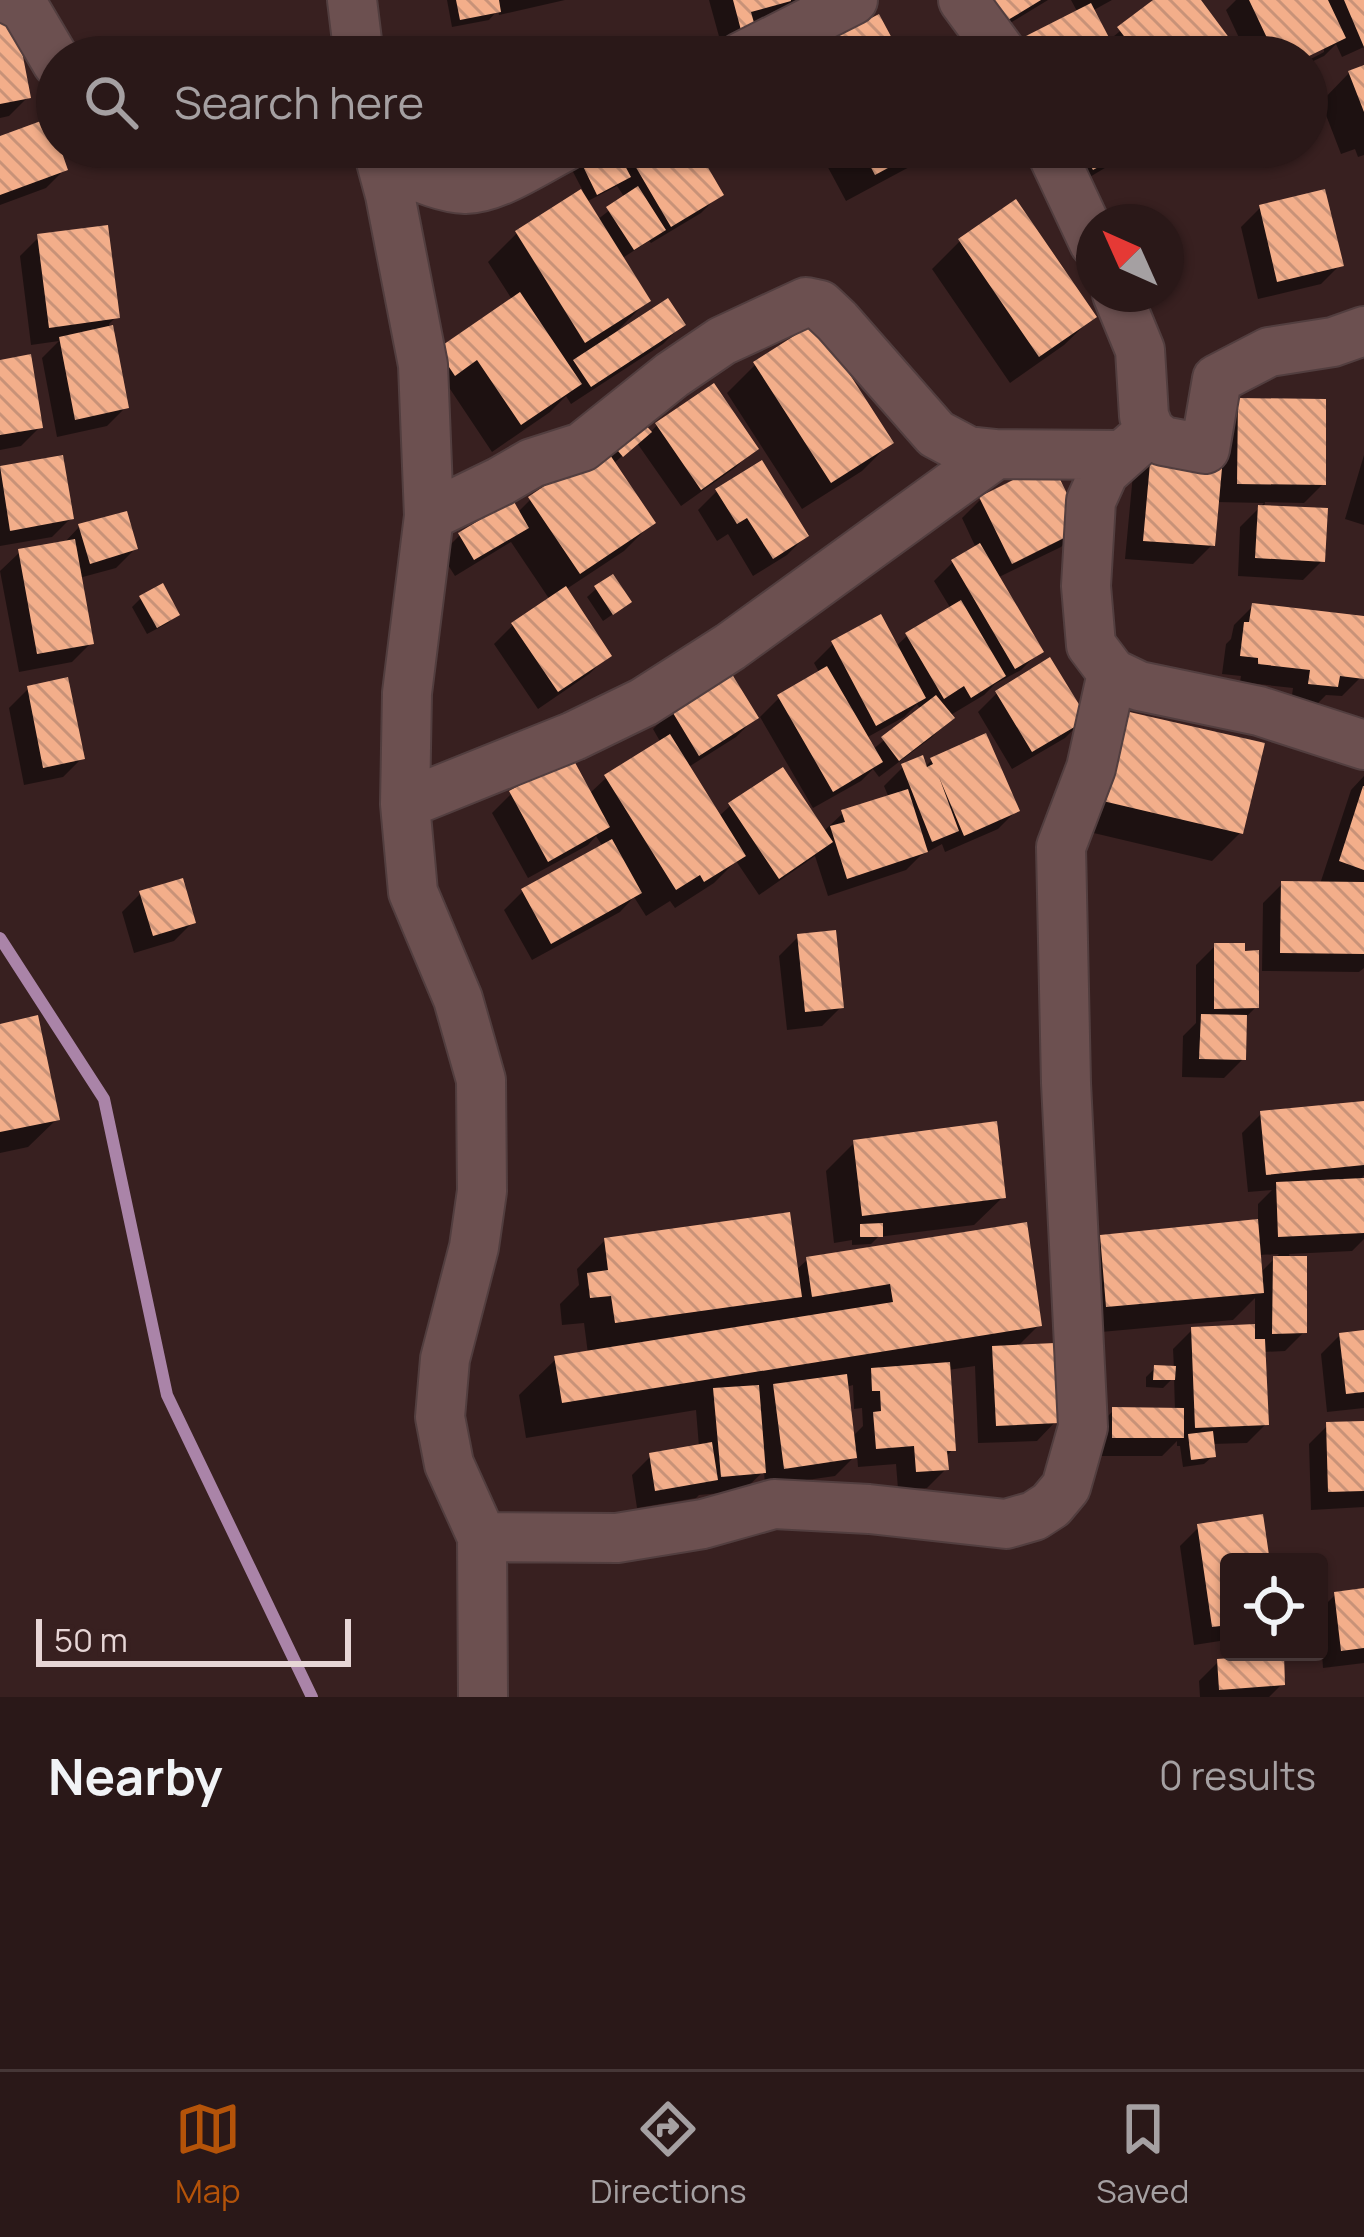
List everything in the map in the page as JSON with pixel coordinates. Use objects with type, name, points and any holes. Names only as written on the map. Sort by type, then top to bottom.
[{"type":"street","points":[[10,0],[24,7],[41,36]]},
{"type":"street","points":[[352,0],[356,36]]},
{"type":"street","points":[[782,36],[853,0]]},
{"type":"street","points":[[963,0],[990,36]]},
{"type":"street","points":[[382,168],[423,365],[429,516],[407,693],[405,804],[413,892],[458,999],[481,1080],[482,1191],[474,1247],[445,1359],[440,1417],[449,1464],[482,1537],[482,1697]]},
{"type":"street","points":[[407,168],[438,183],[468,190],[522,168]]},
{"type":"street","points":[[1059,168],[1076,205]]},
{"type":"street","points":[[429,516],[532,463],[582,447],[722,341],[806,302],[820,305],[837,321],[935,434],[968,452],[996,454],[1163,441],[1205,449],[1217,379],[1269,352],[1333,342],[1364,331]]},
{"type":"street","points":[[1124,312],[1140,350],[1144,416],[1136,443],[1104,472],[1091,501],[1086,586],[1091,645],[1112,673],[1139,686],[1259,711],[1364,745]]},
{"type":"street","points":[[405,804],[574,736],[644,702],[730,647],[996,454]]},
{"type":"street","points":[[482,1537],[617,1538],[703,1525],[774,1504],[1006,1524],[1052,1505],[1066,1487],[1083,1426],[1066,1083],[1061,847],[1090,768],[1112,673]]},
{"type":"building","points":[[456,0],[499,0],[501,12],[460,20]]},
{"type":"building","points":[[733,0],[791,1],[751,12],[756,30],[742,34]]},
{"type":"building","points":[[990,0],[1041,0],[1003,23]]},
{"type":"building","points":[[1153,0],[1201,0],[1228,36],[1124,36],[1117,27]]},
{"type":"building","points":[[1249,0],[1328,0],[1346,38],[1328,47],[1328,36],[1266,36]]},
{"type":"building","points":[[1344,0],[1364,0],[1364,47]]},
{"type":"building","points":[[1091,3],[1108,36],[1026,36]]},
{"type":"building","points":[[879,14],[891,36],[837,36]]},
{"type":"building","points":[[16,20],[31,98],[0,104],[0,23]]},
{"type":"building","points":[[1364,65],[1364,112],[1348,71]]},
{"type":"building","points":[[36,123],[36,168],[68,170],[0,195],[0,136]]},
{"type":"building","points":[[584,168],[626,168],[631,177],[597,195]]},
{"type":"building","points":[[636,168],[708,168],[724,195],[671,227]]},
{"type":"building","points":[[638,186],[666,230],[634,250],[606,207]]},
{"type":"building","points":[[581,189],[651,301],[585,343],[515,231]]},
{"type":"building","points":[[1325,189],[1344,266],[1277,282],[1259,205]]},
{"type":"building","points":[[1016,199],[1076,286],[1076,312],[1094,312],[1097,317],[1039,357],[958,239]]},
{"type":"building","points":[[108,225],[120,318],[49,328],[37,234]]},
{"type":"building","points":[[520,292],[582,384],[521,425],[477,360],[455,376],[437,349]]},
{"type":"building","points":[[668,298],[686,325],[591,387],[573,360]]},
{"type":"building","points":[[816,322],[894,443],[831,483],[753,362]]},
{"type":"building","points":[[113,325],[129,408],[75,420],[59,337]]},
{"type":"building","points":[[31,354],[43,428],[0,435],[0,360]]},
{"type":"building","points":[[714,383],[759,449],[701,490],[655,423]]},
{"type":"building","points":[[1238,398],[1326,399],[1326,485],[1237,484]]},
{"type":"building","points":[[637,416],[652,432],[623,457],[609,440]]},
{"type":"building","points":[[604,446],[656,523],[580,574],[528,497]]},
{"type":"building","points":[[1151,452],[1223,457],[1215,546],[1143,541]]},
{"type":"building","points":[[63,455],[74,519],[10,531],[0,466]]},
{"type":"building","points":[[762,460],[809,536],[773,559],[747,518],[737,524],[715,489]]},
{"type":"building","points":[[1051,461],[1084,528],[1012,564],[979,497]]},
{"type":"building","points":[[513,500],[529,528],[474,560],[458,533]]},
{"type":"building","points":[[1258,505],[1328,508],[1325,562],[1255,558]]},
{"type":"building","points":[[127,511],[138,549],[90,564],[78,524]]},
{"type":"building","points":[[75,539],[94,644],[37,654],[18,549]]},
{"type":"building","points":[[980,543],[1044,652],[1015,669],[951,560]]},
{"type":"building","points":[[613,574],[632,602],[613,615],[594,586]]},
{"type":"building","points":[[163,583],[180,615],[157,628],[139,596]]},
{"type":"building","points":[[566,586],[612,656],[558,692],[511,623]]},
{"type":"building","points":[[961,600],[1006,676],[971,698],[964,686],[944,699],[905,633]]},
{"type":"building","points":[[1252,603],[1364,616],[1364,679],[1340,676],[1338,687],[1308,684],[1310,670],[1258,664],[1258,658],[1240,656],[1244,622],[1249,622]]},
{"type":"building","points":[[881,614],[926,698],[876,726],[831,641]]},
{"type":"building","points":[[1050,657],[1088,719],[1032,752],[995,691]]},
{"type":"building","points":[[827,666],[883,762],[833,792],[777,695]]},
{"type":"building","points":[[730,671],[759,718],[699,756],[670,708]]},
{"type":"building","points":[[68,677],[85,759],[43,768],[27,686]]},
{"type":"building","points":[[936,695],[955,718],[899,761],[881,737]]},
{"type":"building","points":[[1112,708],[1265,743],[1243,834],[1090,798]]},
{"type":"building","points":[[986,733],[1020,811],[964,836],[939,777],[959,831],[932,842],[901,764],[923,755],[927,767],[933,764],[930,758]]},
{"type":"building","points":[[670,734],[746,856],[704,882],[700,875],[676,890],[604,775]]},
{"type":"building","points":[[572,757],[610,827],[548,862],[509,791]]},
{"type":"building","points":[[783,767],[833,842],[779,879],[728,803]]},
{"type":"building","points":[[1364,786],[1364,870],[1339,861]]},
{"type":"building","points":[[908,789],[928,852],[847,879],[830,826],[845,822],[841,810]]},
{"type":"building","points":[[612,839],[642,893],[551,944],[521,889]]},
{"type":"building","points":[[183,878],[196,923],[153,936],[139,891]]},
{"type":"building","points":[[1281,881],[1364,882],[1364,954],[1280,953]]},
{"type":"building","points":[[836,930],[844,1008],[805,1012],[797,934]]},
{"type":"building","points":[[1214,943],[1245,943],[1245,951],[1259,950],[1259,1008],[1214,1009]]},
{"type":"building","points":[[1201,1014],[1247,1015],[1246,1060],[1199,1059]]},
{"type":"building","points":[[38,1015],[60,1120],[0,1132],[0,1024]]},
{"type":"building","points":[[1364,1101],[1364,1165],[1266,1175],[1260,1111]]},
{"type":"building","points":[[997,1121],[1006,1198],[862,1216],[853,1140]]},
{"type":"building","points":[[1364,1178],[1364,1233],[1278,1237],[1276,1182]]},
{"type":"building","points":[[790,1212],[802,1297],[615,1323],[611,1296],[590,1298],[587,1273],[608,1270],[604,1238]]},
{"type":"building","points":[[1258,1219],[1264,1293],[1106,1307],[1100,1235]]},
{"type":"building","points":[[1027,1222],[1042,1326],[562,1403],[554,1356],[893,1302],[890,1284],[812,1297],[806,1257]]},
{"type":"building","points":[[883,1223],[883,1237],[860,1237],[860,1224]]},
{"type":"building","points":[[1273,1256],[1307,1256],[1307,1333],[1272,1334]]},
{"type":"building","points":[[1255,1324],[1255,1339],[1265,1339],[1269,1425],[1195,1428],[1191,1327]]},
{"type":"building","points":[[1364,1330],[1364,1392],[1346,1394],[1339,1333]]},
{"type":"building","points":[[1055,1343],[1059,1423],[996,1426],[992,1346]]},
{"type":"building","points":[[950,1362],[956,1451],[947,1451],[949,1470],[916,1472],[914,1446],[876,1449],[873,1412],[881,1411],[880,1391],[872,1391],[871,1368]]},
{"type":"building","points":[[1154,1365],[1176,1366],[1175,1380],[1153,1380]]},
{"type":"building","points":[[847,1374],[857,1458],[784,1469],[773,1384]]},
{"type":"building","points":[[759,1385],[766,1473],[721,1477],[713,1388]]},
{"type":"building","points":[[1112,1407],[1184,1408],[1184,1438],[1112,1438]]},
{"type":"building","points":[[1364,1421],[1364,1491],[1328,1492],[1326,1422]]},
{"type":"building","points":[[1213,1431],[1216,1457],[1191,1460],[1188,1434]]},
{"type":"building","points":[[712,1442],[718,1480],[655,1491],[649,1453]]},
{"type":"building","points":[[1263,1514],[1269,1553],[1220,1553],[1220,1626],[1212,1627],[1197,1524]]},
{"type":"building","points":[[1364,1588],[1364,1648],[1341,1651],[1334,1592]]},
{"type":"building","points":[[1217,1659],[1284,1661],[1285,1685],[1219,1690]]},
{"type":"waterway","points":[[0,938],[104,1099],[167,1395],[312,1697]]}]
